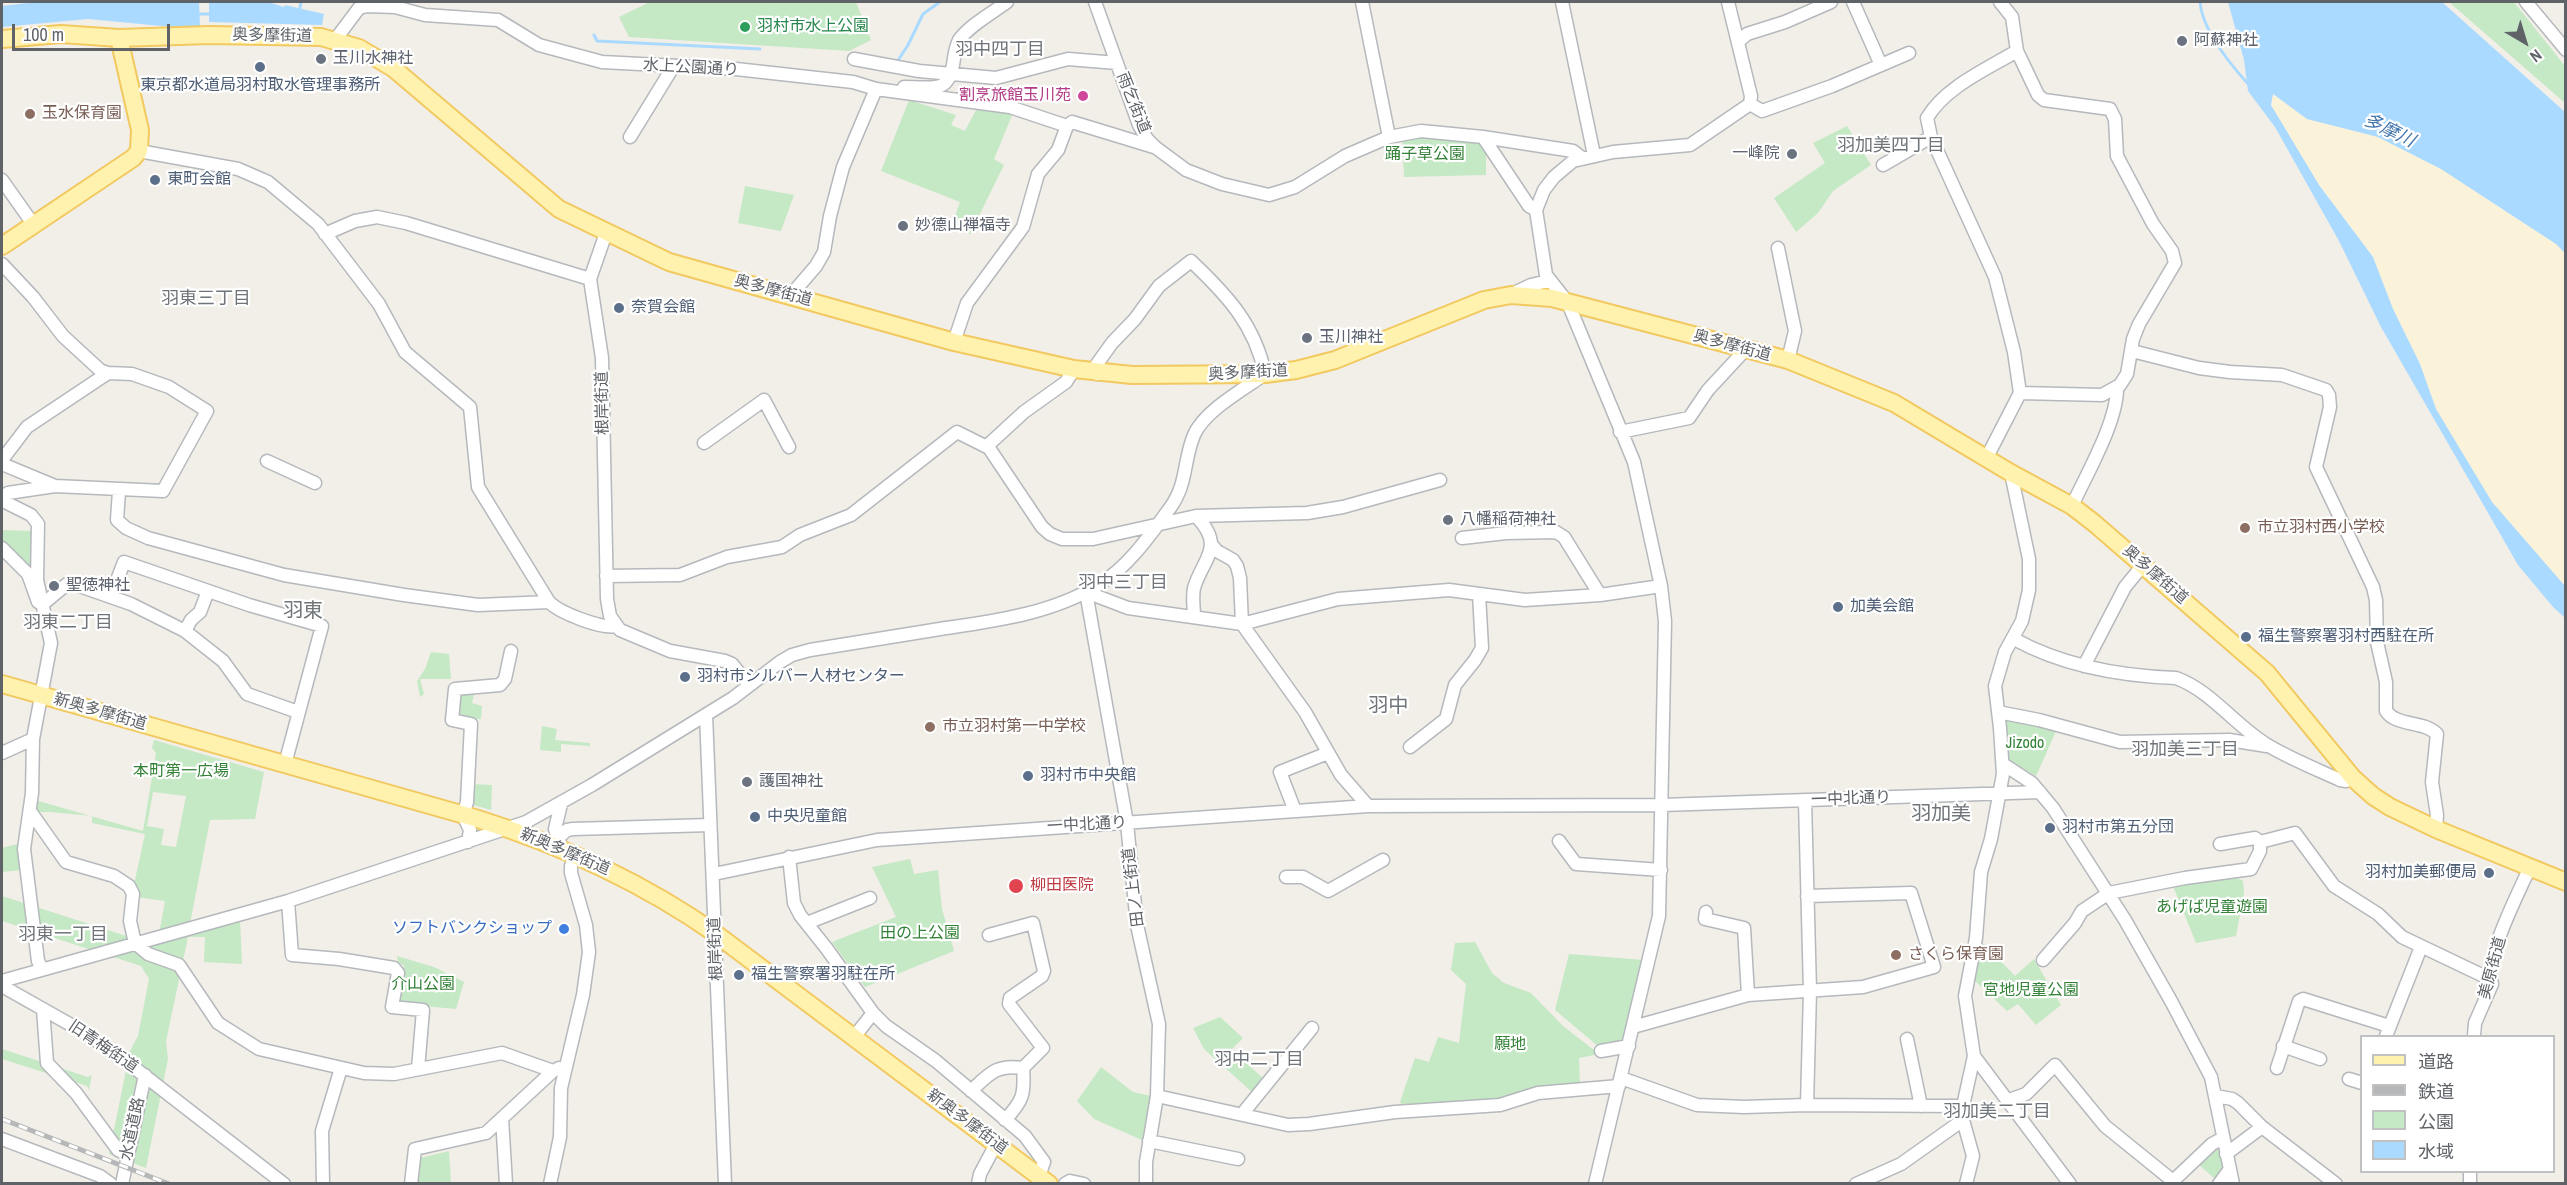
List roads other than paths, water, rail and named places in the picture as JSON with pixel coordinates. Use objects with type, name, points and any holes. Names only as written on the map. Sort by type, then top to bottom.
[{"type":"main road","name":"奥多摩街道","points":[[2,39],[61,34],[119,38],[209,35],[335,40],[367,52],[393,68],[565,213],[679,266],[791,295],[954,342],[1097,374],[1265,374],[1296,370],[1335,360],[1484,300],[1510,295],[1536,296],[1568,303],[1788,360],[1894,403],[2011,473],[2072,506],[2267,673],[2353,778],[2384,804],[2436,829],[2565,882]]},
{"type":"main road","points":[[2,246],[133,158],[139,151],[140,130],[119,38]]},
{"type":"main road","name":"新奥多摩街道","points":[[2,684],[463,815],[566,847],[644,888],[716,934],[1044,1180]]},
{"type":"street","points":[[791,295],[825,252],[830,216],[843,167],[876,89],[940,87],[947,84],[952,75],[956,49],[960,40],[1007,2]]},
{"type":"street","name":"雨乞街道","points":[[1095,2],[1142,133],[1155,147]]},
{"type":"street","points":[[1362,2],[1389,137]]},
{"type":"street","points":[[1562,2],[1588,156]]},
{"type":"street","points":[[1595,1184],[1659,916],[1665,621],[1661,586],[1639,481],[1568,303],[1548,281],[1536,210],[1544,190],[1567,165],[1588,156],[1690,145],[1750,104],[1751,96],[1728,2]]},
{"type":"street","points":[[1738,42],[1747,33],[1785,22],[1831,2]]},
{"type":"street","points":[[1853,2],[1881,65]]},
{"type":"street","points":[[2001,2],[2012,17],[2017,51],[2041,98],[2103,106],[2112,112],[2115,119],[2117,156],[2153,224],[2174,256],[2174,266],[2136,331],[2127,374],[2116,387],[2102,395],[2020,393]]},
{"type":"street","points":[[2526,2],[2565,50]]},
{"type":"street","name":"水上公園通り","points":[[335,40],[359,8],[389,6],[425,15],[498,20],[540,45],[602,62],[757,71],[852,82],[876,89],[1010,107],[1067,126]]},
{"type":"street","points":[[1987,457],[2020,393],[2014,352],[1995,277],[1931,137],[1927,118],[1934,106],[1960,85],[2017,51]]},
{"type":"street","points":[[1750,104],[1762,111],[1832,86],[1909,53]]},
{"type":"street","points":[[854,59],[919,71],[996,78],[1068,59],[1117,63]]},
{"type":"street","points":[[630,137],[673,67]]},
{"type":"street","name":"雨乞街道","points":[[1067,126],[1072,122],[1155,147]]},
{"type":"street","points":[[954,342],[967,303],[1023,227],[1038,174],[1058,150],[1067,126]]},
{"type":"street","points":[[1155,147],[1175,164],[1197,175],[1269,195],[1286,192],[1345,156],[1389,137],[1421,131],[1483,137],[1573,151],[1588,156]]},
{"type":"street","points":[[1483,137],[1529,206],[1536,210]]},
{"type":"street","points":[[1883,165],[1931,137]]},
{"type":"street","points":[[139,151],[238,169],[268,182],[302,209],[379,304],[405,352],[470,407],[478,487],[549,602],[558,610],[608,628],[615,626],[670,651],[726,661],[749,686]]},
{"type":"street","points":[[2,180],[33,224]]},
{"type":"street","points":[[324,234],[356,221],[377,217],[406,222],[590,279]]},
{"type":"street","name":"根岸街道","points":[[606,233],[590,279],[602,358],[606,576],[608,609],[615,626]]},
{"type":"street","points":[[1778,248],[1795,331],[1788,360]]},
{"type":"street","points":[[2,981],[288,901],[507,829],[561,804],[706,715],[792,655],[810,650],[1020,616],[1086,592],[1114,573],[1160,522],[1177,498],[1183,485],[1190,447],[1198,427],[1230,399],[1265,374],[1259,347],[1247,323],[1191,261],[1159,286],[1097,364],[1097,374]]},
{"type":"street","points":[[2,264],[33,297],[63,336],[100,370],[108,373],[132,374],[169,387],[207,411],[163,491],[119,491],[55,486],[8,493],[2,497],[5,502],[31,515],[38,524],[37,580],[51,643],[39,695],[33,739],[30,811],[24,842],[24,858],[38,962],[42,969]]},
{"type":"street","points":[[1510,295],[1548,281]]},
{"type":"street","points":[[1620,432],[1689,418],[1708,390],[1746,349]]},
{"type":"street","points":[[2132,351],[2199,368],[2282,375],[2323,388],[2330,395],[2330,407],[2316,466],[2373,587],[2376,600],[2378,651],[2386,682],[2386,711],[2393,718],[2426,726],[2437,734],[2432,782],[2437,815],[2436,829]]},
{"type":"street","points":[[987,446],[1024,412],[1066,382],[1074,369]]},
{"type":"street","points":[[55,486],[2,462],[27,427],[108,373]]},
{"type":"street","points":[[2072,506],[2104,435],[2117,397],[2116,387]]},
{"type":"street","points":[[704,443],[764,400],[789,447]]},
{"type":"street","points":[[606,576],[680,575],[727,557],[782,547],[800,535],[851,515],[957,432],[987,446],[1028,509],[1050,534],[1069,540],[1092,538],[1196,516],[1307,513],[1343,507],[1440,480]]},
{"type":"street","points":[[267,461],[315,483]]},
{"type":"street","points":[[1966,1184],[1973,1156],[1963,1120],[1963,1106],[1974,1056],[1965,996],[1976,938],[1981,872],[1991,839],[1998,794],[2002,784],[1995,686],[2005,652],[2014,639],[2026,606],[2030,581],[2026,545],[2011,473]]},
{"type":"street","points":[[119,491],[117,520],[134,532],[148,538],[284,575],[457,603],[524,605],[549,602]]},
{"type":"street","points":[[1196,516],[1209,532],[1216,551],[1233,560],[1237,566],[1240,578],[1242,624],[1305,711],[1341,775],[1368,806]]},
{"type":"street","points":[[1462,538],[1506,533],[1556,532],[1564,537],[1600,595]]},
{"type":"street","points":[[1194,617],[1194,589],[1212,545]]},
{"type":"street","points":[[2,548],[28,574],[35,598],[43,604]]},
{"type":"street","points":[[111,596],[124,562],[322,626],[285,764]]},
{"type":"street","points":[[2084,666],[2125,586],[2143,565]]},
{"type":"street","points":[[43,604],[71,583],[111,596],[185,631],[223,661],[244,692],[298,712]]},
{"type":"street","points":[[1086,592],[1128,608],[1242,624],[1338,598],[1449,590],[1525,600],[1600,595],[1661,586]]},
{"type":"street","points":[[185,631],[191,620],[200,612],[208,591]]},
{"type":"street","name":"田ノ上街道","points":[[1086,592],[1126,823],[1137,925],[1159,1024],[1157,1096],[1149,1141],[1146,1184]]},
{"type":"street","points":[[1410,747],[1446,719],[1455,685],[1482,648],[1479,594]]},
{"type":"street","points":[[2014,639],[2036,650],[2084,666],[2121,674],[2176,678],[2184,681],[2214,701],[2268,746],[2340,780],[2346,781],[2353,778]]},
{"type":"street","points":[[468,842],[470,830],[463,815],[467,802],[471,724],[452,720],[455,689],[500,685],[505,679],[511,651]]},
{"type":"street","points":[[1998,712],[2039,720],[2120,742],[2229,740],[2268,746]]},
{"type":"street","name":"根岸街道","points":[[706,715],[725,1184]]},
{"type":"street","points":[[2,753],[33,739]]},
{"type":"street","points":[[1295,811],[1280,772],[1328,753]]},
{"type":"street","points":[[2002,764],[2032,783],[2040,792],[2109,893],[2207,1066],[2216,1096],[2233,1184]]},
{"type":"street","name":"一中北通り","points":[[714,874],[877,840],[1368,806],[1662,805],[2040,792]]},
{"type":"street","points":[[1805,801],[1810,991],[1807,1105]]},
{"type":"street","points":[[550,1184],[560,1137],[561,1088],[583,995],[589,952],[571,866],[555,820],[561,804]]},
{"type":"street","points":[[30,811],[55,850],[66,862],[118,878],[129,886],[133,894],[130,921],[135,944],[148,954],[179,965],[214,1020],[252,1046],[364,1073],[394,1074],[502,1053],[553,1071]]},
{"type":"street","points":[[566,847],[567,830],[573,829],[710,825]]},
{"type":"street","points":[[2260,842],[2295,833],[2334,886],[2378,914],[2402,937],[2490,979]]},
{"type":"street","points":[[2220,844],[2255,838],[2260,842]]},
{"type":"street","points":[[1559,840],[1576,864],[1661,870]]},
{"type":"street","points":[[2043,960],[2076,923],[2082,911],[2109,893],[2185,878],[2251,869],[2260,851],[2260,842]]},
{"type":"street","points":[[789,857],[795,903],[800,915],[873,1013],[886,1026],[936,1061],[1025,1137],[1044,1162],[1044,1180]]},
{"type":"street","points":[[1286,877],[1303,877],[1328,891],[1383,860]]},
{"type":"street","name":"美原街道","points":[[2474,1035],[2475,1023],[2490,991],[2494,949],[2529,867]]},
{"type":"street","points":[[1633,1027],[1748,995],[1863,987],[1934,966],[1911,893],[1807,896]]},
{"type":"street","points":[[807,923],[870,898]]},
{"type":"street","points":[[288,901],[292,955],[339,959],[394,968],[398,973],[392,1007],[423,1010],[418,1069]]},
{"type":"street","points":[[1706,912],[1705,919],[1744,928],[1748,995]]},
{"type":"street","points":[[989,935],[1033,923],[1044,971],[1042,976],[1010,998],[1010,1004],[1043,1048],[1023,1068],[1024,1089],[1019,1106],[1005,1120]]},
{"type":"street","points":[[2277,1068],[2299,1001],[2303,999],[2388,1031],[2421,947]]},
{"type":"street","points":[[26,1000],[28,974]]},
{"type":"street","name":"旧青梅街道","points":[[2,986],[87,1034],[145,1075],[284,1184]]},
{"type":"street","points":[[43,1009],[47,1063],[76,1093],[118,1150],[128,1155]]},
{"type":"street","points":[[854,1037],[873,1013]]},
{"type":"street","points":[[1243,1113],[1312,1028]]},
{"type":"street","points":[[1906,1039],[1921,1106]]},
{"type":"street","points":[[1600,1051],[1629,1046]]},
{"type":"street","points":[[2283,1046],[2320,1059]]},
{"type":"street","points":[[1974,1056],[2070,1184]]},
{"type":"street","points":[[411,1184],[415,1149],[486,1133],[553,1071],[567,1065]]},
{"type":"street","points":[[2008,1100],[2026,1094],[2055,1065],[2105,1126],[2173,1181],[2212,1144],[2223,1138]]},
{"type":"street","points":[[971,1091],[991,1072],[1006,1066],[1023,1068]]},
{"type":"street","points":[[323,1184],[322,1131],[341,1068]]},
{"type":"street","name":"水道道路","points":[[122,1184],[145,1075]]},
{"type":"street","points":[[2349,1078],[2360,1083]]},
{"type":"street","points":[[1157,1096],[1243,1113],[1288,1125],[1395,1112],[1500,1105],[1538,1093],[1620,1082],[1697,1105],[1743,1107],[1963,1106]]},
{"type":"street","points":[[2216,1096],[2232,1099],[2262,1127],[2336,1184]]},
{"type":"street","points":[[502,1118],[506,1184]]},
{"type":"street","points":[[1856,1184],[1901,1164],[1963,1120]]},
{"type":"street","points":[[2226,1154],[2262,1127]]},
{"type":"street","points":[[2,1139],[100,1176],[111,1184]]},
{"type":"street","points":[[1149,1141],[1238,1159]]},
{"type":"street","points":[[978,1184],[980,1174],[996,1144]]},
{"type":"street","points":[[2219,1184],[2230,1169]]},
{"type":"street","points":[[1065,1184],[1070,1182],[1084,1184]]},
{"type":"water","points":[[36,2],[199,2],[200,26],[172,27],[88,19],[2,27],[2,6]]},
{"type":"water","points":[[209,2],[268,2],[324,14],[322,25],[209,22]]},
{"type":"water","name":"多摩川","points":[[2228,2],[2442,2],[2565,112],[2565,253],[2556,244],[2441,169],[2378,137],[2307,119],[2273,94],[2271,105],[2319,185],[2373,257],[2393,309],[2420,364],[2436,409],[2492,502],[2565,586],[2565,618],[2518,565],[2381,327],[2339,241],[2275,127],[2248,91],[2244,60]]},
{"type":"waterway","points":[[299,12],[301,2]]},
{"type":"waterway","points":[[897,62],[923,14],[940,2]]},
{"type":"waterway","points":[[2200,2],[2211,35],[2249,85]]},
{"type":"waterway","points":[[196,14],[211,14]]},
{"type":"waterway","points":[[594,35],[597,41],[760,49]]},
{"type":"railway","points":[[2,1119],[169,1184]]},
{"type":"place","name":"羽村市水上公園","points":[[745,27]]},
{"type":"place","name":"阿蘇神社","points":[[2182,41]]},
{"type":"place","name":"玉川水神社","points":[[321,59]]},
{"type":"place","name":"東京都水道局羽村取水管理事務所","points":[[260,67]]},
{"type":"place","name":"割烹旅館玉川苑","points":[[1083,96]]},
{"type":"place","name":"玉水保育園","points":[[30,114]]},
{"type":"place","name":"一峰院","points":[[1792,154]]},
{"type":"place","name":"東町会館","points":[[155,180]]},
{"type":"place","name":"妙德山禅福寺","points":[[903,226]]},
{"type":"place","name":"奈賀会館","points":[[619,308]]},
{"type":"place","name":"玉川神社","points":[[1307,338]]},
{"type":"place","name":"八幡稲荷神社","points":[[1448,520]]},
{"type":"place","name":"市立羽村西小学校","points":[[2245,528]]},
{"type":"place","name":"聖徳神社","points":[[54,586]]},
{"type":"place","name":"加美会館","points":[[1838,607]]},
{"type":"place","name":"福生警察署羽村西駐在所","points":[[2246,637]]},
{"type":"place","name":"羽村市シルバー人材センター","points":[[685,677]]},
{"type":"place","name":"市立羽村第一中学校","points":[[930,727]]},
{"type":"place","name":"羽村市中央館","points":[[1028,776]]},
{"type":"place","name":"護国神社","points":[[747,782]]},
{"type":"place","name":"中央児童館","points":[[755,817]]},
{"type":"place","name":"羽村市第五分団","points":[[2050,828]]},
{"type":"place","name":"羽村加美郵便局","points":[[2489,873]]},
{"type":"place","name":"柳田医院","points":[[1016,886]]},
{"type":"place","name":"ソフトバンクショップ","points":[[564,929]]},
{"type":"place","name":"さくら保育園","points":[[1896,955]]},
{"type":"place","name":"福生警察署羽駐在所","points":[[739,975]]},
{"type":"district","name":"羽中四丁目","points":[[1000,50]]},
{"type":"district","name":"羽加美四丁目","points":[[1891,146]]},
{"type":"district","name":"羽東三丁目","points":[[206,299]]},
{"type":"district","name":"羽中三丁目","points":[[1123,583]]},
{"type":"district","name":"羽東","points":[[303,612]]},
{"type":"district","name":"羽東二丁目","points":[[68,623]]},
{"type":"district","name":"羽中","points":[[1388,707]]},
{"type":"district","name":"羽加美三丁目","points":[[2185,750]]},
{"type":"district","name":"羽加美","points":[[1941,815]]},
{"type":"district","name":"羽東一丁目","points":[[63,935]]},
{"type":"district","name":"羽中二丁目","points":[[1259,1060]]},
{"type":"district","name":"羽加美二丁目","points":[[1997,1112]]},
{"type":"park label","name":"踊子草公園","points":[[1425,155]]},
{"type":"park label","name":"Jizodo","points":[[2025,744]]},
{"type":"park label","name":"本町第一広場","points":[[181,772]]},
{"type":"park label","name":"あげば児童遊園","points":[[2212,908]]},
{"type":"park label","name":"田の上公園","points":[[920,934]]},
{"type":"park label","name":"介山公園","points":[[423,985]]},
{"type":"park label","name":"宮地児童公園","points":[[2031,991]]},
{"type":"park label","name":"願地","points":[[1510,1045]]}]
